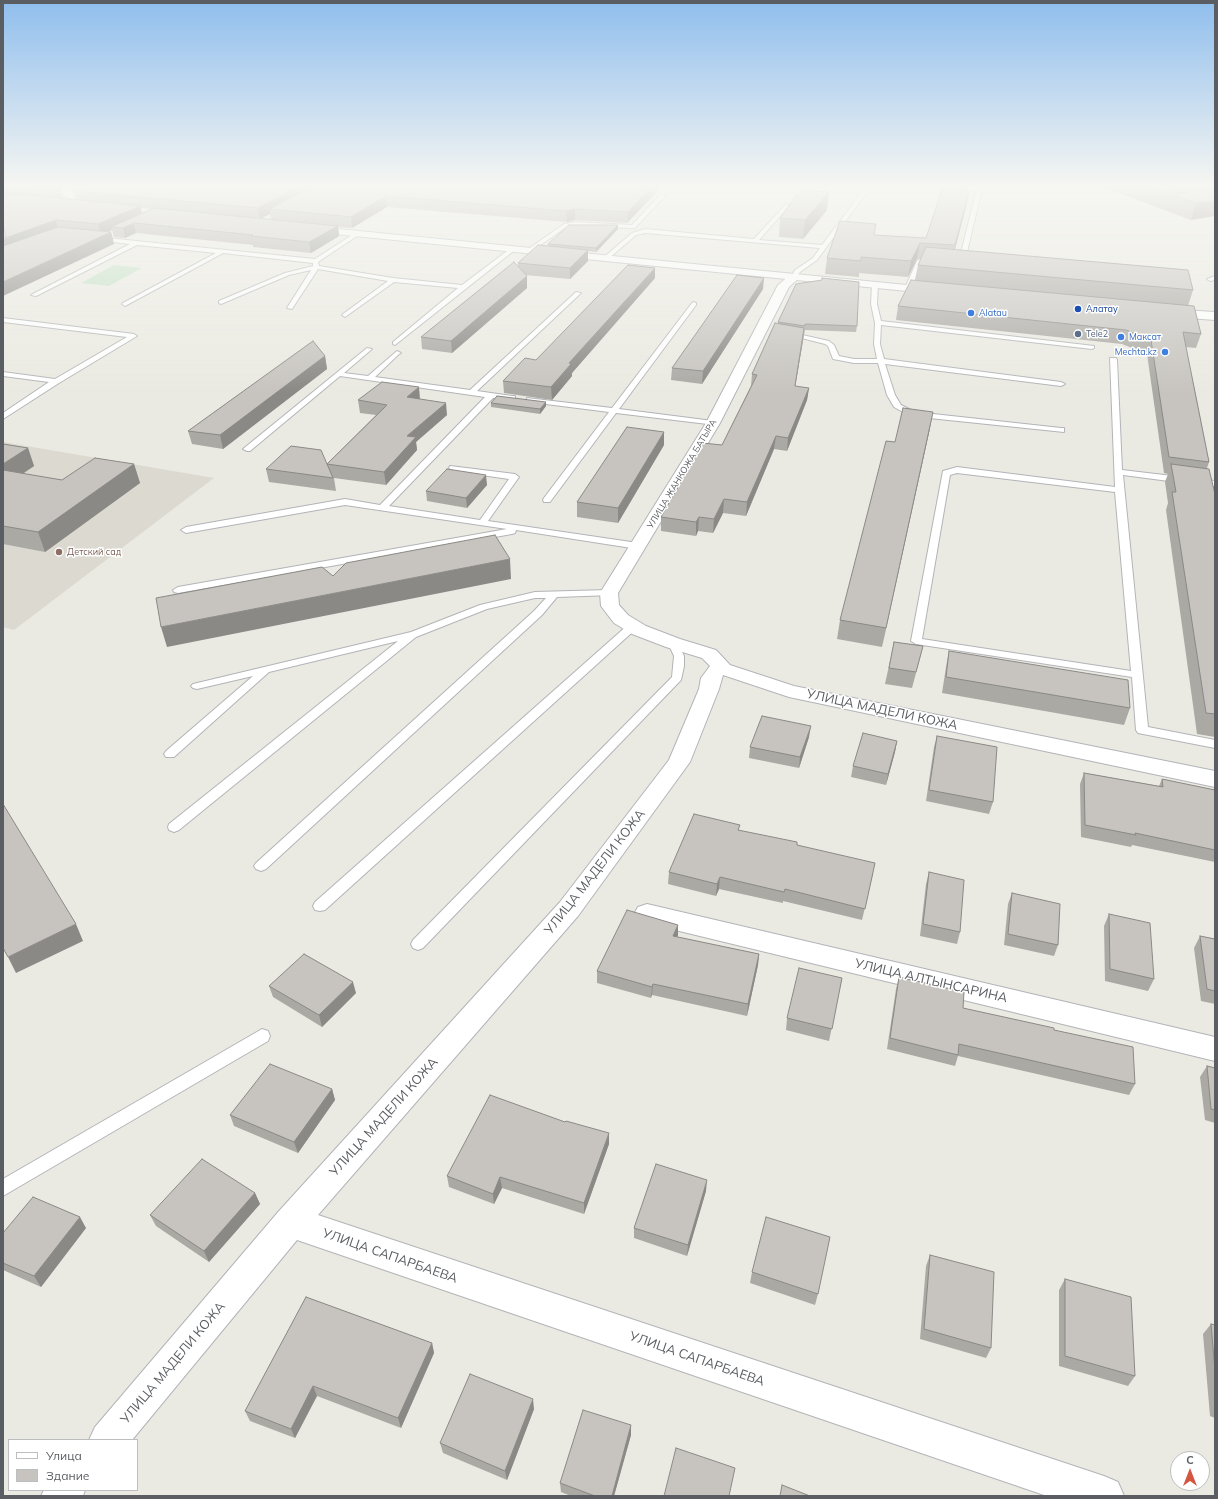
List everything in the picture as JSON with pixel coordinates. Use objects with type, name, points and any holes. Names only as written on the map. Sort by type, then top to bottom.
[{"type":"street","points":[[568,254],[947,292]]},
{"type":"street","name":"УЛИЦА ЖАНКОЖА БАТЫРА","points":[[609,593],[714,423],[784,285],[794,276]]},
{"type":"street","points":[[1152,312],[1215,316]]},
{"type":"street","points":[[609,593],[610,606],[621,619],[673,644],[709,654],[722,669]]},
{"type":"street","name":"УЛИЦА МАДЕЛИ КОЖА","points":[[109,1439],[290,1222],[569,909],[678,762],[710,689],[711,678],[716,671],[722,669],[789,691],[1215,779]]},
{"type":"street","name":"УЛИЦА АЛТЫНСАРИНА","points":[[647,914],[1215,1049]]},
{"type":"street","name":"УЛИЦА САПАРБАЕВА","points":[[290,1222],[1104,1496]]},
{"type":"lane","points":[[34,295],[115,254]]},
{"type":"lane","points":[[125,304],[217,254]]},
{"type":"lane","points":[[236,254],[316,264],[392,280],[463,287]]},
{"type":"lane","points":[[221,302],[287,274],[316,264],[330,254]]},
{"type":"lane","points":[[395,343],[463,287],[507,254]]},
{"type":"lane","points":[[606,258],[611,254]]},
{"type":"lane","points":[[794,276],[797,271],[815,259],[819,254]]},
{"type":"lane","points":[[960,254],[957,265],[969,266]]},
{"type":"lane","points":[[908,288],[920,261],[934,263]]},
{"type":"lane","points":[[290,308],[316,264]]},
{"type":"lane","points":[[345,315],[392,280]]},
{"type":"lane","points":[[875,284],[874,304],[878,323],[877,344],[891,395],[898,407],[914,414],[1060,430]]},
{"type":"lane","points":[[472,392],[578,293]]},
{"type":"lane","points":[[547,500],[694,304]]},
{"type":"lane","points":[[3,320],[134,336],[56,381],[3,417]]},
{"type":"lane","points":[[878,323],[1092,347]]},
{"type":"lane","points":[[779,333],[810,337],[827,342],[831,345],[836,357],[843,359],[881,361],[1061,384]]},
{"type":"lane","points":[[247,449],[369,349]]},
{"type":"lane","points":[[370,378],[397,353]]},
{"type":"lane","points":[[1113,360],[1119,490],[1142,730],[1215,744]]},
{"type":"lane","points":[[3,374],[56,381]]},
{"type":"lane","points":[[338,374],[614,412],[714,423]]},
{"type":"lane","points":[[382,508],[492,395]]},
{"type":"lane","points":[[453,468],[515,477],[482,523]]},
{"type":"lane","points":[[1119,490],[957,470],[946,473],[916,641],[1136,675]]},
{"type":"lane","points":[[1118,472],[1215,484]]},
{"type":"lane","points":[[186,530],[345,502],[638,546]]},
{"type":"lane","points":[[178,590],[523,529]]},
{"type":"lane","points":[[197,686],[414,634],[484,607],[535,595],[609,593]]},
{"type":"lane","points":[[260,866],[532,618],[555,594]]},
{"type":"lane","points":[[320,906],[633,626]]},
{"type":"lane","points":[[174,827],[414,634]]},
{"type":"lane","points":[[418,944],[677,678],[679,656],[673,644]]},
{"type":"lane","points":[[170,754],[266,670]]},
{"type":"lane","points":[[3,1188],[262,1036]]},
{"type":"shaded area","name":"Детский сад","points":[[3,442],[214,478],[14,630],[3,627]]},
{"type":"green space","points":[[114,265],[142,268],[109,286],[81,283]]},
{"type":"building","points":[[3,254],[64,254],[3,282]]},
{"type":"building","points":[[528,254],[584,254],[570,268],[518,263]]},
{"type":"building","points":[[828,254],[915,254],[911,261],[861,257],[861,261],[827,258]]},
{"type":"building","points":[[923,254],[1005,254],[1188,270],[1193,290],[918,265]]},
{"type":"building","points":[[514,262],[527,276],[451,341],[421,337]]},
{"type":"building","points":[[628,265],[655,268],[569,363],[571,364],[551,387],[503,381],[525,358],[536,360]]},
{"type":"building","points":[[737,275],[764,278],[703,371],[672,368]]},
{"type":"building","points":[[822,278],[859,282],[857,326],[805,324],[805,326],[778,322],[796,284],[822,280]]},
{"type":"building","points":[[911,280],[1194,306],[1201,334],[1183,332],[1209,462],[1169,457],[1151,340],[1126,330],[898,306]]},
{"type":"building","points":[[775,323],[804,328],[795,386],[809,388],[788,438],[776,436],[747,502],[724,499],[714,519],[699,517],[696,522],[661,517],[703,443],[722,445],[757,375],[752,374]]},
{"type":"building","points":[[313,341],[325,356],[220,435],[188,431]]},
{"type":"building","points":[[382,382],[419,387],[407,397],[446,403],[407,436],[416,437],[384,472],[327,464],[387,405],[358,400]]},
{"type":"building","points":[[497,396],[546,402],[540,409],[491,403]]},
{"type":"building","points":[[903,408],[933,412],[886,628],[840,620],[886,441],[895,442]]},
{"type":"building","points":[[627,427],[664,432],[618,508],[577,502]]},
{"type":"building","points":[[3,444],[28,448],[3,464]]},
{"type":"building","points":[[291,446],[321,450],[333,478],[266,469]]},
{"type":"building","points":[[95,458],[134,464],[38,532],[3,526],[3,470],[62,480]]},
{"type":"building","points":[[1171,464],[1209,469],[1215,494],[1215,714],[1206,713],[1172,492],[1176,492]]},
{"type":"building","points":[[447,469],[486,475],[466,498],[426,491]]},
{"type":"building","points":[[495,535],[510,559],[161,627],[156,598],[322,567],[333,576],[346,563]]},
{"type":"building","points":[[894,642],[923,646],[916,672],[889,668]]},
{"type":"building","points":[[949,651],[1128,680],[1130,708],[946,677]]},
{"type":"building","points":[[762,716],[811,726],[800,757],[750,747]]},
{"type":"building","points":[[863,733],[897,741],[888,774],[853,766]]},
{"type":"building","points":[[937,736],[997,747],[993,802],[929,790]]},
{"type":"building","points":[[1084,773],[1163,787],[1162,779],[1215,790],[1215,850],[1135,833],[1136,835],[1085,825]]},
{"type":"building","points":[[3,804],[76,924],[8,957],[3,948]]},
{"type":"building","points":[[694,814],[740,825],[738,830],[797,842],[797,845],[875,863],[865,909],[785,889],[784,892],[720,877],[717,884],[669,872]]},
{"type":"building","points":[[929,872],[964,880],[960,932],[923,924]]},
{"type":"building","points":[[1012,893],[1060,904],[1058,945],[1008,934]]},
{"type":"building","points":[[627,910],[678,925],[673,936],[759,954],[748,1004],[653,984],[652,987],[597,971]]},
{"type":"building","points":[[1109,914],[1150,923],[1154,979],[1110,969]]},
{"type":"building","points":[[1200,936],[1215,939],[1215,991],[1207,989]]},
{"type":"building","points":[[304,954],[353,982],[319,1015],[269,986]]},
{"type":"building","points":[[799,968],[842,978],[832,1029],[787,1018]]},
{"type":"building","points":[[899,977],[964,992],[963,1008],[1133,1047],[1135,1084],[959,1044],[958,1055],[890,1038]]},
{"type":"building","points":[[270,1064],[332,1089],[294,1142],[230,1115]]},
{"type":"building","points":[[1207,1066],[1215,1068],[1215,1110],[1211,1109]]},
{"type":"building","points":[[490,1095],[565,1122],[566,1121],[609,1133],[584,1203],[500,1177],[493,1194],[447,1176]]},
{"type":"building","points":[[202,1159],[255,1193],[204,1251],[150,1215]]},
{"type":"building","points":[[656,1164],[707,1180],[688,1245],[634,1228]]},
{"type":"building","points":[[33,1197],[80,1217],[34,1276],[3,1263],[3,1233]]},
{"type":"building","points":[[766,1217],[830,1237],[818,1294],[752,1272]]},
{"type":"building","points":[[930,1255],[994,1272],[991,1348],[924,1329]]},
{"type":"building","points":[[1065,1279],[1131,1297],[1135,1376],[1065,1356]]},
{"type":"building","points":[[306,1297],[432,1343],[398,1418],[313,1386],[291,1429],[245,1411]]},
{"type":"building","points":[[1211,1324],[1215,1325],[1215,1370]]},
{"type":"building","points":[[470,1374],[533,1399],[505,1471],[440,1443]]},
{"type":"building","points":[[583,1410],[631,1425],[612,1496],[595,1496],[560,1483]]},
{"type":"building","points":[[676,1448],[735,1468],[729,1496],[664,1496]]},
{"type":"building","points":[[782,1485],[810,1496],[780,1496]]},
{"type":"place","name":"Алатау","points":[[1078,309]]},
{"type":"place","name":"Alatau","points":[[971,313]]},
{"type":"place","name":"Tele2","points":[[1078,334]]},
{"type":"place","name":"Максат","points":[[1121,337]]},
{"type":"place","name":"Mechta.kz","points":[[1165,352]]},
{"type":"place","name":"Детский сад","points":[[59,552]]}]
